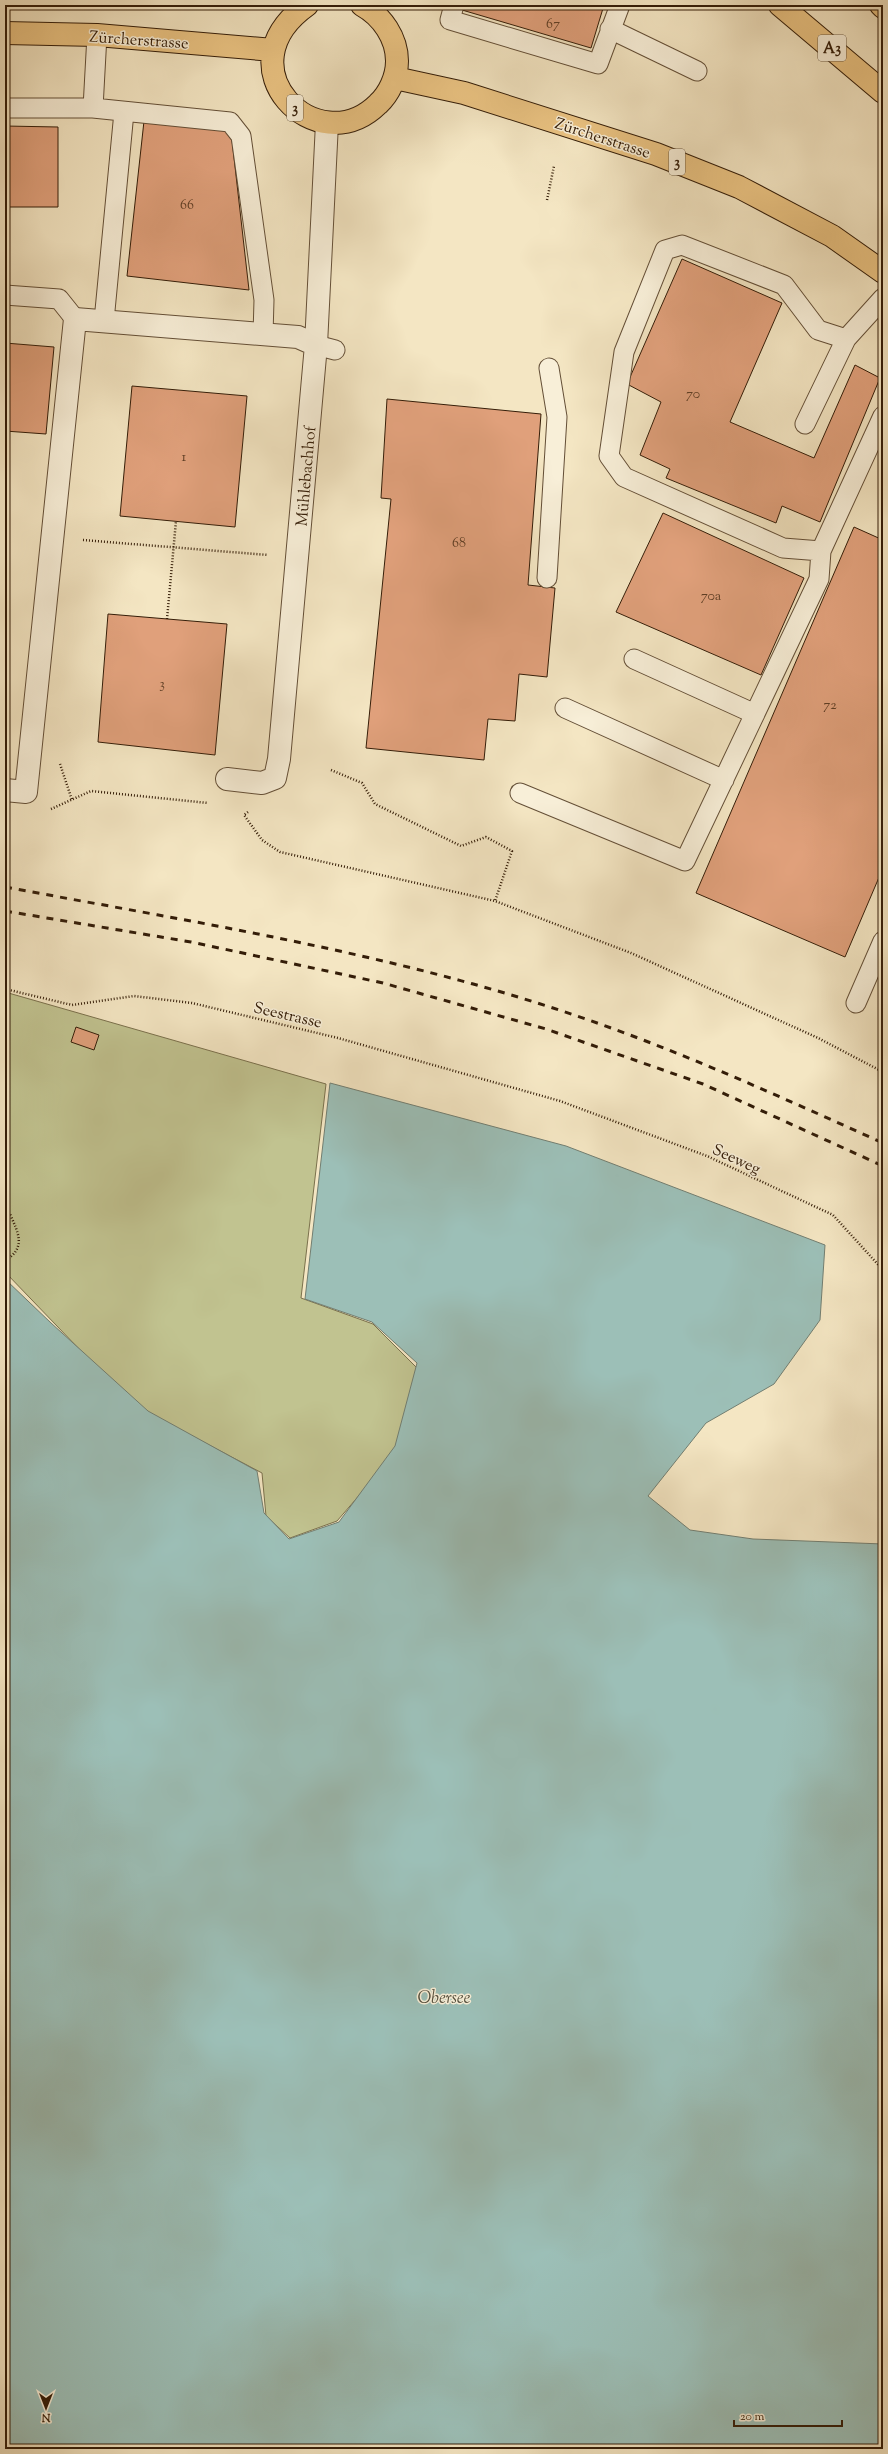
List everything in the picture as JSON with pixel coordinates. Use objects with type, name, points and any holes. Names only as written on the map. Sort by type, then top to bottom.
[{"type":"main road","name":"3","points":[[307,5],[291,16],[279,31],[273,50],[273,70],[279,89],[291,106],[308,117],[327,123],[349,121],[370,113],[384,98],[395,78],[397,61],[395,44],[388,29],[377,16],[363,5]]},
{"type":"main road","name":"A3","points":[[780,5],[883,92]]},
{"type":"main road","name":"Zürcherstrasse","points":[[5,33],[97,35],[273,50]]},
{"type":"main road","name":"Zürcherstrasse","points":[[395,78],[464,93],[656,154],[740,187],[832,236],[883,272]]},
{"type":"street","name":"Mühlebachhof","points":[[227,779],[262,783],[275,778],[326,348],[327,123]]},
{"type":"street","points":[[16,791],[75,319],[298,337],[326,348]]},
{"type":"lane","points":[[454,5],[450,20],[598,64],[620,5]]},
{"type":"lane","points":[[610,29],[696,71]]},
{"type":"lane","points":[[93,108],[97,35]]},
{"type":"lane","points":[[5,108],[93,108],[230,122],[242,136],[264,300],[263,335]]},
{"type":"lane","points":[[104,322],[124,112]]},
{"type":"lane","points":[[821,551],[783,548],[639,484],[624,477],[609,456],[624,352],[665,250],[682,245],[784,285],[818,330],[846,339]]},
{"type":"lane","points":[[5,295],[59,299],[75,319]]},
{"type":"lane","points":[[805,424],[846,339],[883,298]]},
{"type":"lane","points":[[547,578],[557,417],[549,368]]},
{"type":"lane","points":[[520,793],[685,861],[819,579],[821,551],[883,416]]},
{"type":"lane","points":[[634,659],[755,714]]},
{"type":"lane","points":[[565,708],[724,780]]},
{"type":"lane","points":[[856,1003],[883,941]]},
{"type":"path","points":[[547,200],[554,166]]},
{"type":"path","points":[[168,619],[176,521]]},
{"type":"path","points":[[82,547],[83,539],[274,556]]},
{"type":"path","points":[[60,761],[72,800]]},
{"type":"path","points":[[331,770],[362,783],[375,804],[461,846],[486,837],[512,850],[495,902]]},
{"type":"path","points":[[16,791],[43,812],[91,791],[212,803]]},
{"type":"path","points":[[244,814],[250,810]]},
{"type":"path","points":[[238,812],[244,814],[262,840],[280,852],[495,902],[631,953],[818,1038],[883,1072]]},
{"type":"path","name":"Seestrasse","points":[[5,989],[72,1005],[134,996],[192,1004],[338,1038],[560,1101]]},
{"type":"path","name":"Seeweg","points":[[560,1101],[707,1156],[833,1215],[883,1270]]},
{"type":"path","points":[[5,1212],[10,1214],[20,1238],[17,1250],[5,1261]]},
{"type":"green space","points":[[5,992],[326,1084],[301,1298],[373,1324],[419,1370],[401,1447],[337,1521],[290,1538],[266,1516],[262,1473],[133,1405],[5,1272]]},
{"type":"water","name":"Obersee","points":[[330,1083],[566,1146],[825,1245],[820,1320],[774,1384],[706,1423],[648,1496],[690,1530],[753,1539],[883,1544],[883,2449],[5,2449],[5,1279],[148,1411],[257,1471],[264,1513],[289,1539],[339,1522],[395,1446],[417,1363],[372,1322],[305,1299]]},
{"type":"building","points":[[463,5],[604,5],[591,48],[462,10]]},
{"type":"building","points":[[144,121],[231,131],[249,290],[127,276]]},
{"type":"building","points":[[5,126],[58,127],[58,207],[5,207]]},
{"type":"building","points":[[682,259],[782,303],[730,422],[814,458],[855,365],[880,378],[820,522],[782,506],[776,523],[666,478],[670,469],[640,455],[661,402],[627,384]]},
{"type":"building","points":[[5,343],[54,347],[46,434],[5,431]]},
{"type":"building","points":[[132,386],[247,396],[235,527],[120,516]]},
{"type":"building","points":[[387,399],[541,414],[528,585],[555,588],[547,677],[519,674],[515,721],[488,719],[484,760],[366,748],[391,499],[381,498]]},
{"type":"building","points":[[663,513],[804,578],[761,675],[616,612]]},
{"type":"building","points":[[854,527],[883,540],[883,868],[845,957],[696,893]]},
{"type":"building","points":[[108,614],[227,624],[215,755],[98,742]]},
{"type":"building","points":[[76,1027],[99,1035],[94,1050],[71,1042]]},
{"type":"railway","points":[[5,887],[280,938],[416,969],[483,987],[593,1021],[677,1053],[719,1070],[883,1143]]},
{"type":"railway","points":[[5,911],[191,942],[383,983],[546,1029],[703,1084],[883,1166]]}]
